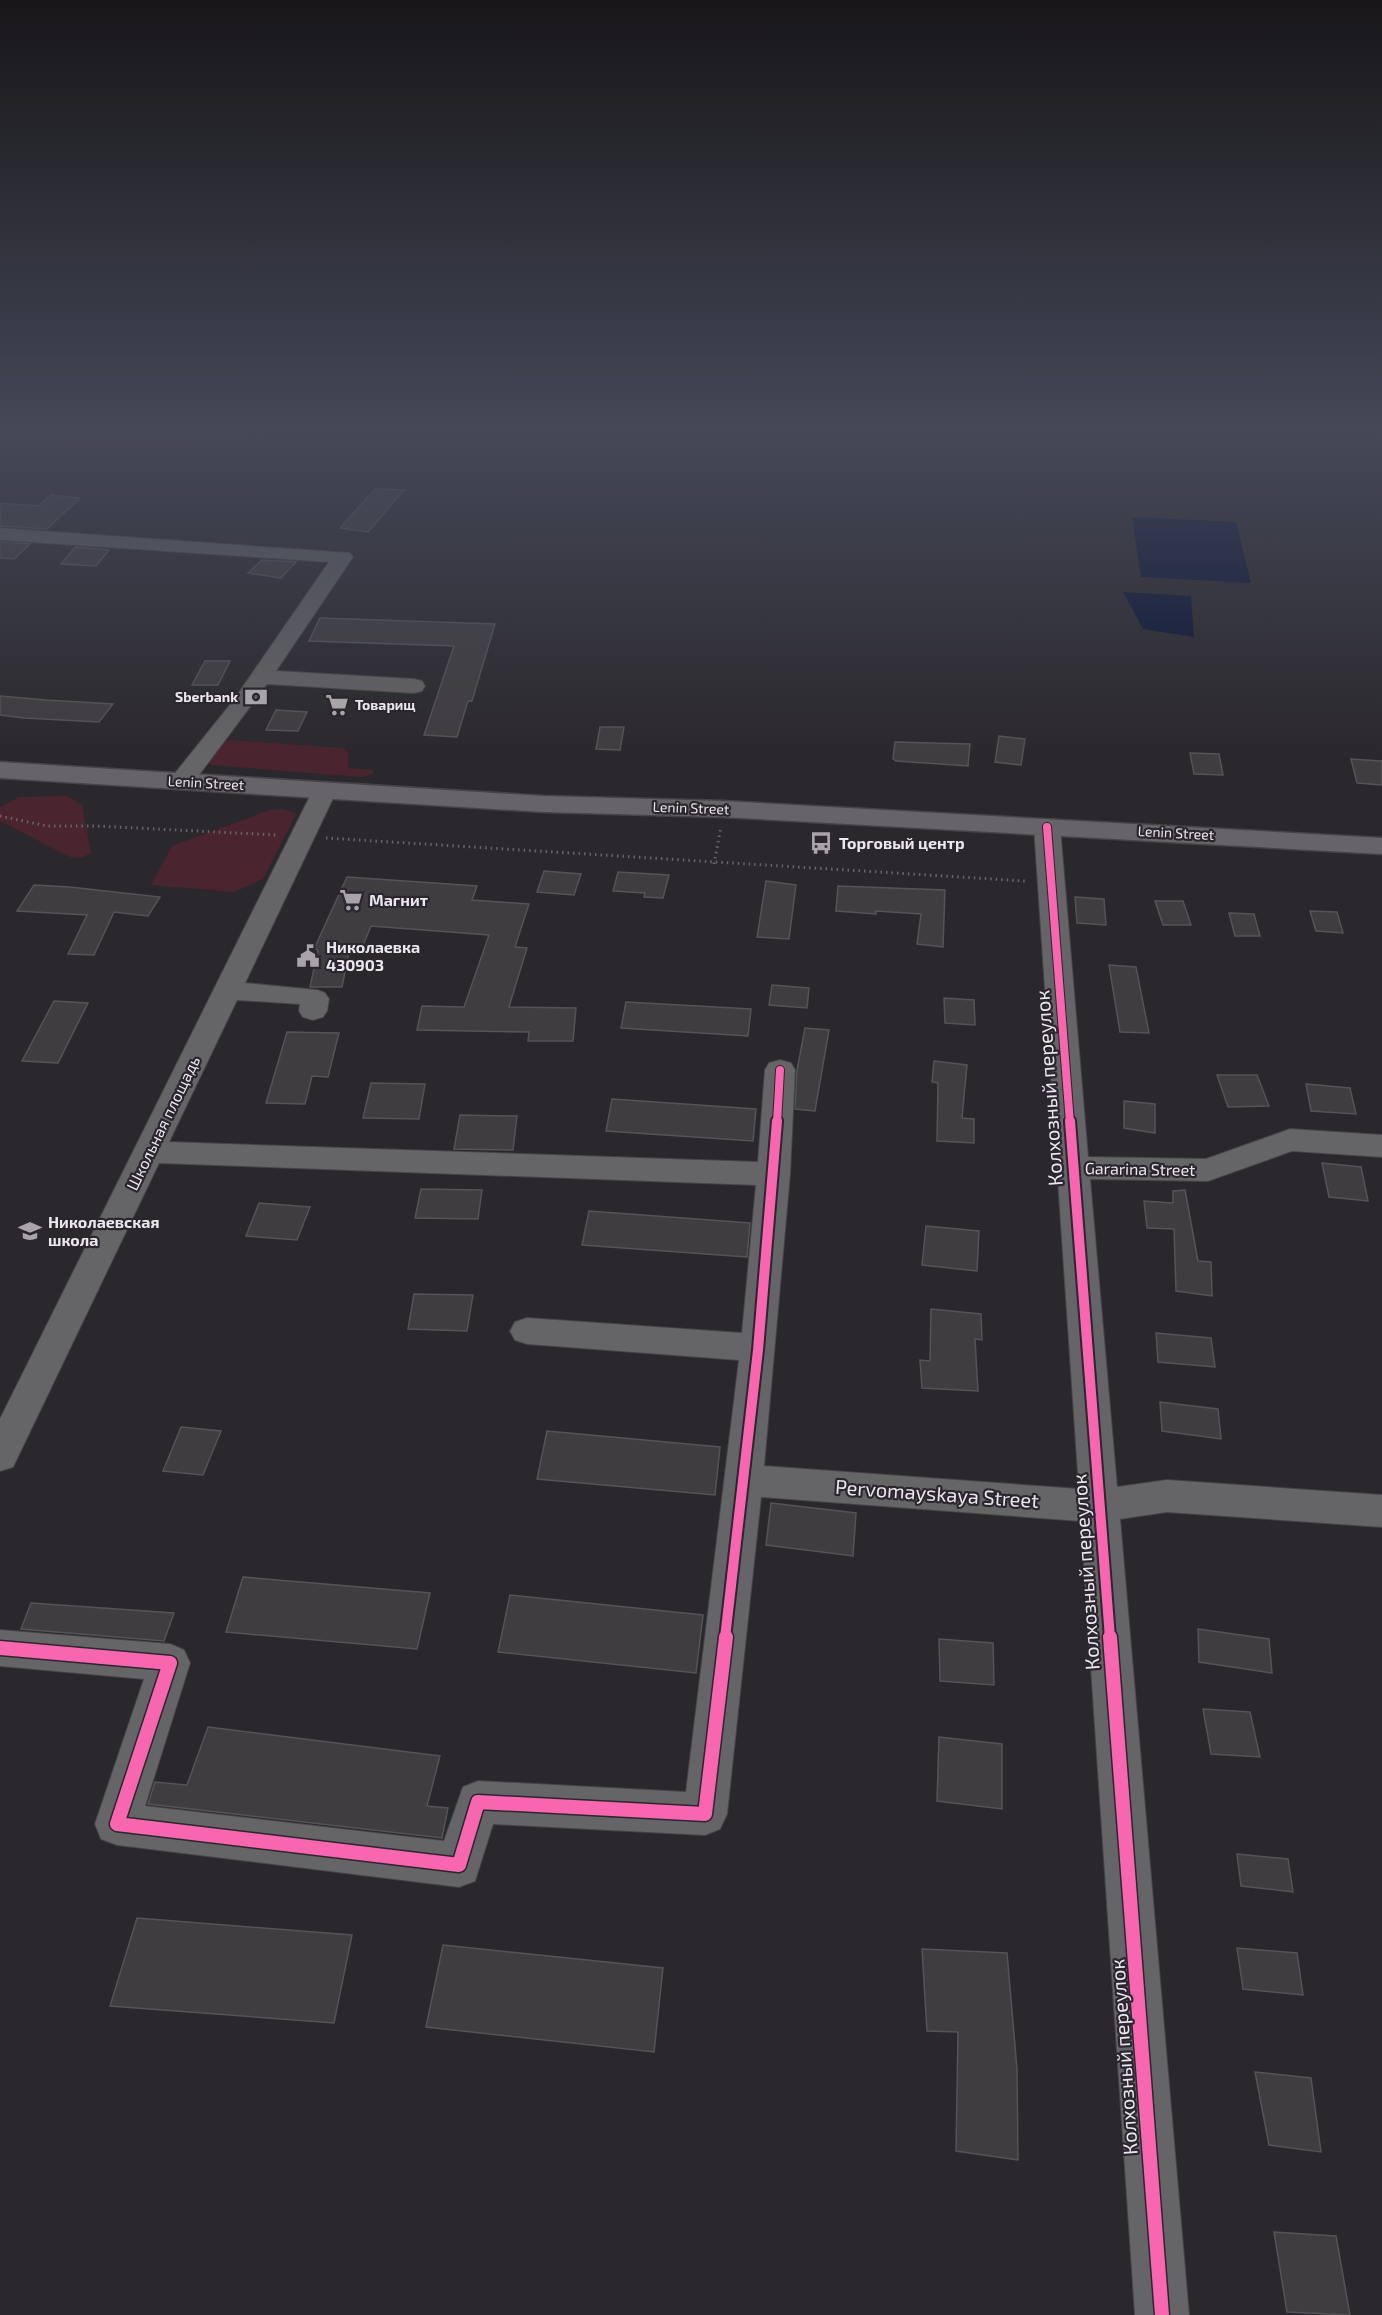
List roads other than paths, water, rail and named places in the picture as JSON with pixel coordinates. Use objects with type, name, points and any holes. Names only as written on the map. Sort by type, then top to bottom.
[{"type":"main road","name":"Lenin Street","points":[[0,770],[544,804],[723,809],[1382,846]]},
{"type":"street","points":[[75,539],[343,557],[241,706],[180,782]]},
{"type":"street","points":[[261,677],[414,686]]},
{"type":"street","name":"Школьная площадь","points":[[0,1456],[325,790]]},
{"type":"street","name":"Колхозный переулок","points":[[1047,826],[1162,2315]]},
{"type":"street","points":[[228,991],[307,996],[315,999],[313,1011]]},
{"type":"street","points":[[0,1648],[170,1663],[117,1824],[459,1865],[478,1802],[705,1814],[743,1480],[774,1174],[780,1070]]},
{"type":"street","name":"Gararina Street","points":[[1073,1168],[1208,1170],[1290,1140],[1382,1146]]},
{"type":"street","points":[[148,1152],[774,1174]]},
{"type":"street","points":[[527,1331],[756,1348]]},
{"type":"street","name":"Pervomayskaya Street","points":[[743,1480],[1099,1506],[1167,1497],[1382,1511]]},
{"type":"water","points":[[1135,539],[1240,539],[1251,583],[1141,577]]},
{"type":"water","points":[[1123,592],[1191,596],[1194,637],[1143,629]]},
{"type":"place","name":"Sberbank","points":[[256,697]]},
{"type":"place","name":"Товарищ","points":[[337,705]]},
{"type":"place","name":"Торговый центр","points":[[821,843]]},
{"type":"place","name":"Магнит","points":[[351,900]]},
{"type":"place","name":"Николаевка 430903","points":[[308,956]]},
{"type":"place","name":"Николаевская школа","points":[[30,1231]]}]
